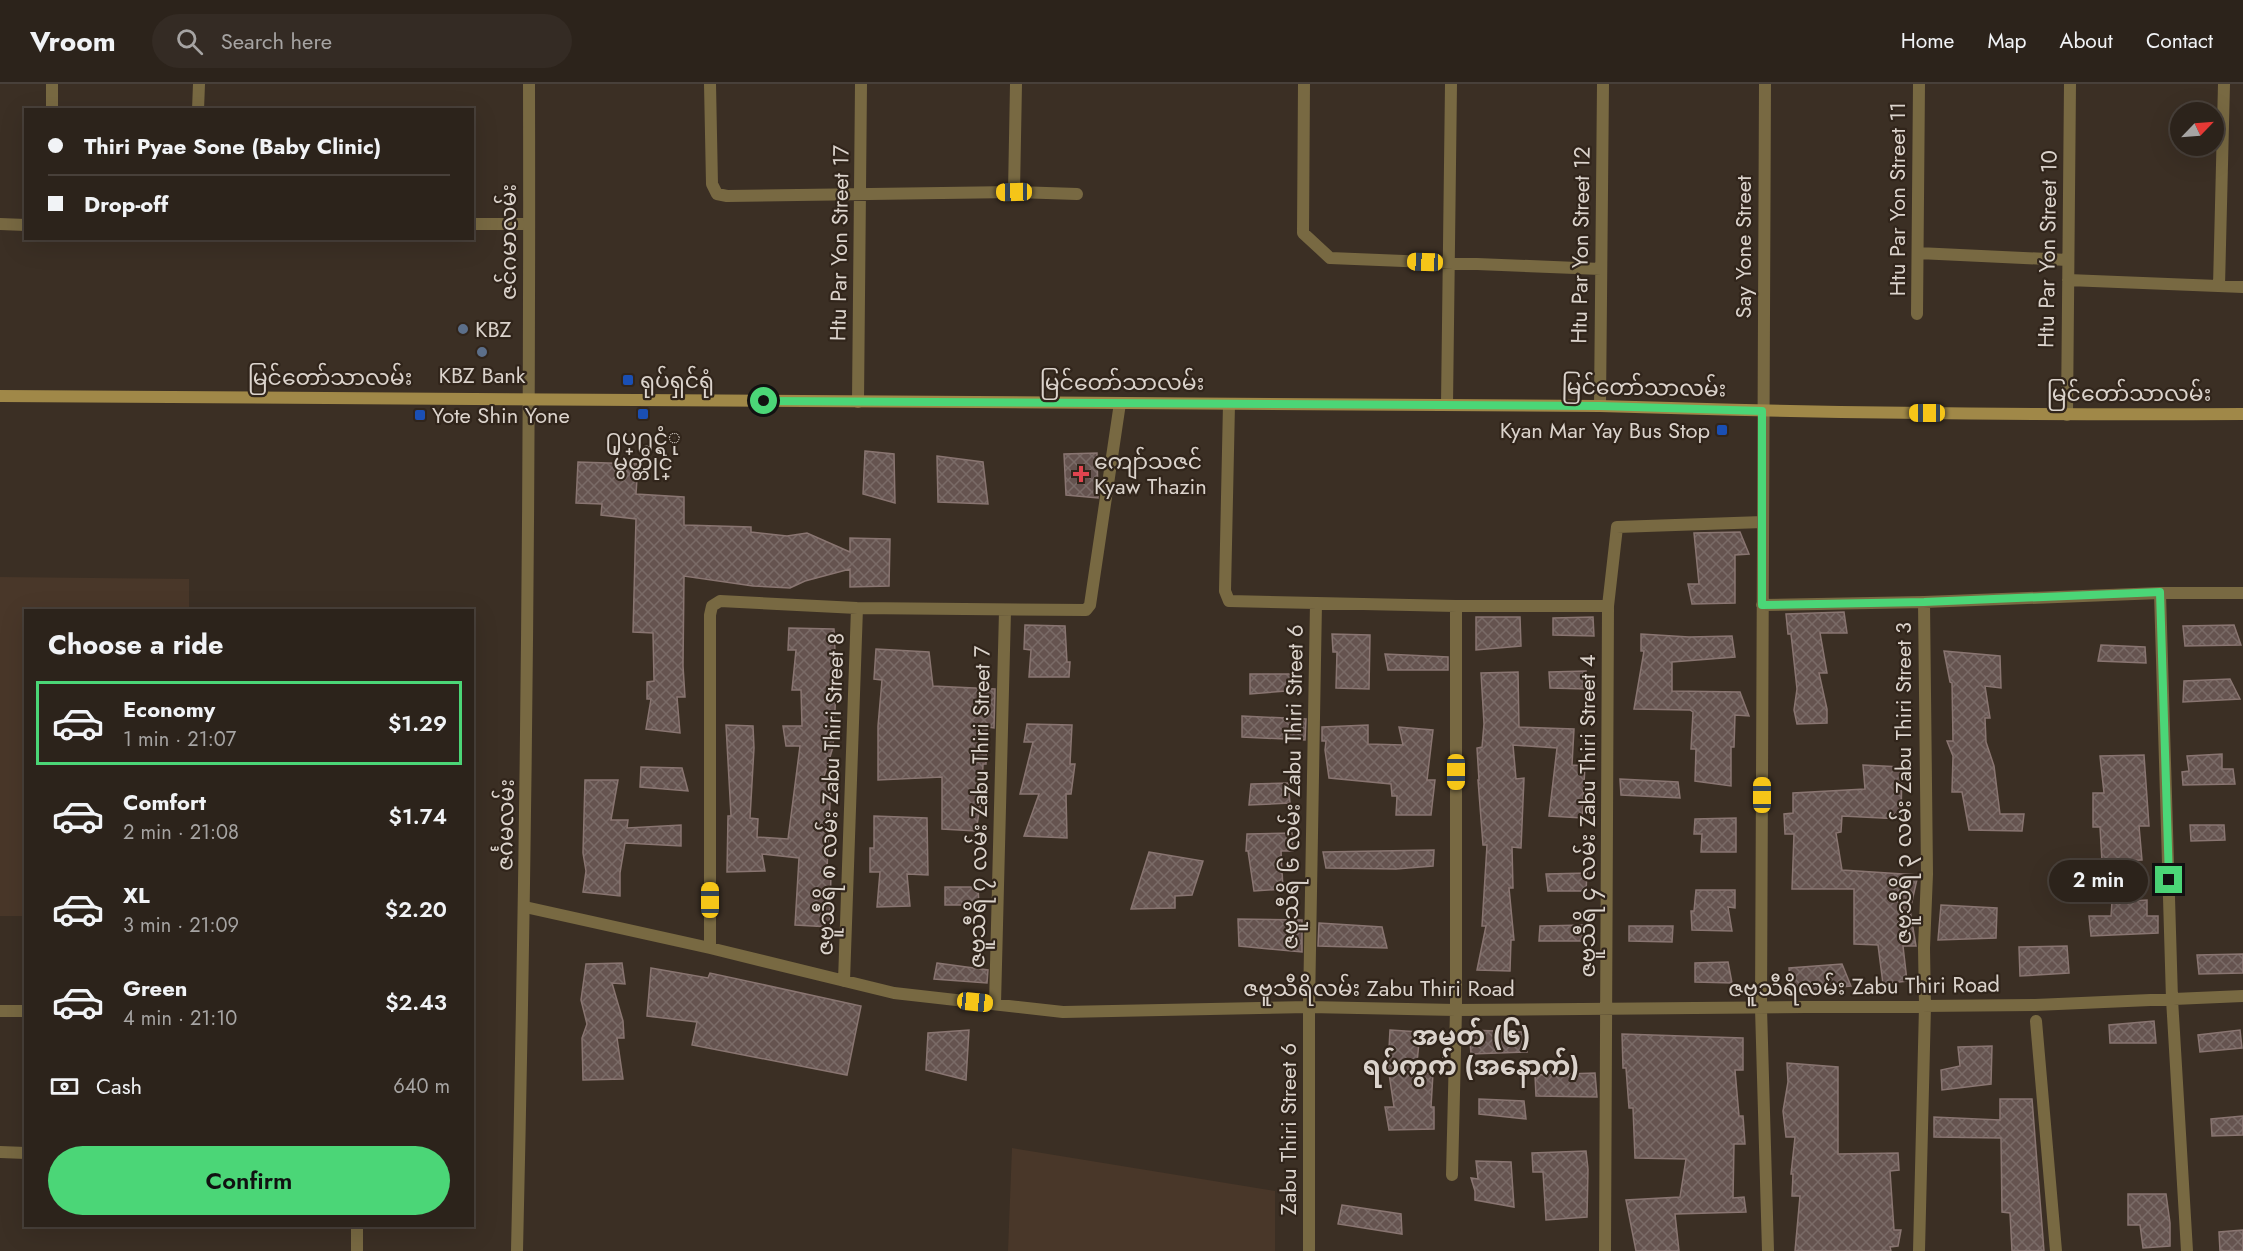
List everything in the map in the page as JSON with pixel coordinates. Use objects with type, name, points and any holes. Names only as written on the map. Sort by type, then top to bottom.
[{"type":"main road","name":"မြင်တော်သာလမ်း","points":[[0,396],[1600,406],[1762,411],[2067,415],[2243,414]]},
{"type":"street","points":[[52,84],[52,108]]},
{"type":"street","points":[[198,84],[198,108]]},
{"type":"street","name":"ဇင်ဂမာလမ်း","points":[[529,84],[530,399]]},
{"type":"street","points":[[710,84],[712,184],[717,194],[727,196],[1014,192],[1077,194]]},
{"type":"street","name":"Htu Par Yon Street 17","points":[[858,402],[861,84]]},
{"type":"street","points":[[1014,192],[1016,84]]},
{"type":"street","points":[[1304,84],[1303,233],[1330,258],[1601,269]]},
{"type":"street","points":[[1447,405],[1451,84]]},
{"type":"street","name":"Htu Par Yon Street 12","points":[[1600,406],[1603,84]]},
{"type":"street","name":"Say Yone Street","points":[[1765,84],[1761,1008],[1768,1251]]},
{"type":"street","name":"Htu Par Yon Street 11","points":[[1917,314],[1919,84]]},
{"type":"street","name":"Htu Par Yon Street 10","points":[[2067,415],[2070,84]]},
{"type":"street","points":[[2219,286],[2224,84]]},
{"type":"street","points":[[0,224],[24,225]]},
{"type":"street","points":[[474,224],[530,224]]},
{"type":"street","points":[[1918,253],[2068,260]]},
{"type":"street","points":[[2068,280],[2243,287]]},
{"type":"street","name":"ဇင်္ဂမလမ်း","points":[[518,1251],[525,907],[530,399]]},
{"type":"street","points":[[710,948],[710,615],[712,606],[720,601],[857,608],[1086,610],[1090,605],[1120,403]]},
{"type":"street","points":[[1229,404],[1226,591],[1229,601],[1456,606],[1608,606]]},
{"type":"street","name":"ဇဗူသီရိ ၄ လမ်း Zabu Thiri Street 4","points":[[1605,1251],[1608,606],[1617,527],[1763,522]]},
{"type":"street","points":[[1762,605],[1924,602],[2160,592],[2243,593]]},
{"type":"street","points":[[2160,592],[2172,999],[2187,1251]]},
{"type":"street","name":"ဇဗူသီရိ ၃ လမ်း Zabu Thiri Street 3","points":[[1918,1251],[1925,1006],[1923,948],[1927,874],[1924,602]]},
{"type":"street","name":"ဇဗူသီရိ ၆ လမ်း Zabu Thiri Street 6","points":[[1309,1007],[1316,603]]},
{"type":"street","points":[[1452,1175],[1456,1010],[1456,606]]},
{"type":"street","name":"ဇဗူသီရိ ၈ လမ်း Zabu Thiri Street 8","points":[[844,981],[857,608]]},
{"type":"street","name":"ဇဗူသီရိ ၇ လမ်း Zabu Thiri Street 7","points":[[995,1004],[1005,611]]},
{"type":"street","name":"ဇဗူသီရိလမ်း Zabu Thiri Road","points":[[525,907],[710,948],[894,993],[1063,1012],[1309,1007],[1456,1010],[2035,1005],[2243,996]]},
{"type":"street","name":"Zabu Thiri Street 6","points":[[1309,1007],[1309,1251]]},
{"type":"street","points":[[0,1011],[24,1011]]},
{"type":"street","points":[[2036,1021],[2056,1251]]},
{"type":"street","points":[[0,1152],[24,1153]]},
{"type":"street","points":[[357,1227],[357,1251]]},
{"type":"shaded area","points":[[0,577],[189,579],[189,609],[24,609],[24,916],[0,916]]},
{"type":"shaded area","points":[[1012,1148],[1275,1191],[1275,1251],[1008,1251]]},
{"type":"building","points":[[865,451],[894,454],[895,503],[863,494]]},
{"type":"building","name":"ကျော်သဇင် Kyaw Thazin","points":[[1097,453],[1098,498],[1066,495],[1064,454]]},
{"type":"building","points":[[937,456],[983,462],[988,504],[938,502]]},
{"type":"building","points":[[578,462],[638,464],[636,494],[684,497],[684,525],[751,527],[751,532],[787,536],[807,533],[850,552],[850,538],[890,539],[889,586],[850,587],[850,569],[805,581],[790,588],[753,586],[684,576],[685,697],[677,697],[680,733],[646,729],[651,699],[647,699],[647,682],[654,681],[653,633],[633,632],[636,519],[601,515],[602,504],[576,503]]},
{"type":"building","points":[[1740,532],[1749,554],[1735,555],[1735,603],[1692,604],[1688,584],[1699,584],[1694,533]]},
{"type":"building","points":[[1844,612],[1847,633],[1820,633],[1827,673],[1819,673],[1827,709],[1827,723],[1797,724],[1794,710],[1797,689],[1791,634],[1788,634],[1786,614]]},
{"type":"building","points":[[1476,617],[1520,617],[1521,646],[1476,650]]},
{"type":"building","points":[[1593,617],[1594,636],[1553,635],[1553,618]]},
{"type":"building","points":[[1025,625],[1065,626],[1067,662],[1070,662],[1069,677],[1029,677],[1031,650],[1024,649]]},
{"type":"building","points":[[2234,625],[2241,645],[2185,646],[2183,626]]},
{"type":"building","points":[[789,628],[834,629],[837,673],[833,747],[823,780],[831,781],[827,869],[831,869],[830,927],[795,925],[799,858],[762,854],[765,871],[727,872],[728,816],[731,816],[726,725],[753,726],[750,818],[758,819],[757,837],[788,839],[800,746],[786,746],[783,726],[802,726],[801,690],[792,690],[796,650],[788,650]]},
{"type":"building","points":[[1332,634],[1370,635],[1369,689],[1336,688],[1337,652],[1333,652]]},
{"type":"building","points":[[1641,634],[1689,637],[1732,636],[1735,657],[1672,662],[1672,691],[1740,692],[1749,716],[1735,715],[1734,747],[1731,747],[1731,786],[1695,781],[1696,749],[1691,749],[1693,712],[1690,710],[1634,709],[1644,651],[1641,651]]},
{"type":"building","points":[[2101,645],[2145,647],[2146,663],[2098,661]]},
{"type":"building","points":[[876,649],[929,652],[933,686],[995,689],[994,728],[987,727],[986,764],[983,764],[982,795],[976,831],[942,829],[942,777],[878,780],[878,726],[882,680],[874,679]]},
{"type":"building","points":[[1944,651],[2000,656],[2001,688],[1985,686],[1990,718],[1985,718],[1986,742],[1994,766],[2000,814],[2024,814],[2022,831],[1969,830],[1962,792],[1952,792],[1953,756],[1947,741],[1953,741],[1952,683]]},
{"type":"building","points":[[1385,654],[1448,657],[1448,670],[1388,670]]},
{"type":"building","points":[[1586,671],[1586,689],[1550,688],[1549,672]]},
{"type":"building","points":[[1518,672],[1519,727],[1574,729],[1572,765],[1585,766],[1582,818],[1549,816],[1557,748],[1513,745],[1516,779],[1524,778],[1521,848],[1512,847],[1513,888],[1509,888],[1514,940],[1511,940],[1510,971],[1477,970],[1486,926],[1482,926],[1487,845],[1483,845],[1477,748],[1482,747],[1484,724],[1481,673]]},
{"type":"building","points":[[1250,674],[1299,674],[1299,690],[1250,694]]},
{"type":"building","points":[[2230,679],[2240,699],[2183,702],[2184,681]]},
{"type":"building","points":[[1242,716],[1306,719],[1305,740],[1242,737]]},
{"type":"building","points":[[1027,724],[1072,725],[1070,764],[1075,764],[1071,794],[1066,794],[1067,838],[1024,836],[1039,794],[1020,794],[1033,742],[1024,742]]},
{"type":"building","points":[[1368,725],[1368,744],[1403,745],[1399,727],[1433,730],[1427,780],[1435,780],[1431,815],[1396,815],[1397,796],[1392,796],[1391,784],[1329,778],[1326,741],[1322,741],[1322,727]]},
{"type":"building","points":[[2222,754],[2222,769],[2233,769],[2235,784],[2183,785],[2182,772],[2189,771],[2187,756]]},
{"type":"building","points":[[2144,755],[2149,826],[2139,826],[2142,860],[2102,861],[2100,827],[2093,827],[2093,793],[2104,793],[2100,756]]},
{"type":"building","points":[[1863,765],[1902,767],[1901,819],[1842,816],[1841,832],[1836,833],[1842,870],[1918,875],[1910,910],[1916,946],[1903,946],[1907,981],[1883,984],[1878,945],[1854,944],[1854,889],[1792,889],[1794,834],[1785,834],[1784,814],[1793,813],[1793,793],[1865,789]]},
{"type":"building","points":[[641,767],[682,768],[688,791],[640,787]]},
{"type":"building","points":[[1620,779],[1678,782],[1680,798],[1621,795]]},
{"type":"building","points":[[585,780],[618,780],[611,820],[628,820],[627,828],[681,825],[681,846],[625,843],[620,873],[620,896],[583,892],[586,871],[583,853]]},
{"type":"building","points":[[1288,783],[1290,803],[1249,805],[1251,784]]},
{"type":"building","points":[[874,816],[927,818],[928,875],[907,874],[910,906],[877,907],[880,872],[870,872],[870,848],[874,848]]},
{"type":"building","points":[[1736,818],[1736,852],[1701,852],[1702,834],[1694,834],[1695,819]]},
{"type":"building","points":[[2190,825],[2224,825],[2225,840],[2191,841]]},
{"type":"building","points":[[1292,833],[1293,851],[1281,851],[1283,889],[1254,891],[1248,851],[1246,851],[1247,834]]},
{"type":"building","points":[[1434,850],[1433,866],[1396,869],[1326,868],[1323,852]]},
{"type":"building","points":[[1149,852],[1203,861],[1192,895],[1175,896],[1175,908],[1131,909]]},
{"type":"building","points":[[1587,873],[1586,891],[1548,891],[1546,874]]},
{"type":"building","points":[[945,887],[978,887],[979,905],[945,905]]},
{"type":"building","points":[[1696,890],[1735,890],[1735,908],[1728,907],[1732,931],[1692,930],[1691,911],[1694,911]]},
{"type":"building","points":[[2147,900],[2147,916],[2158,916],[2158,933],[2091,936],[2089,916],[2111,916],[2112,902]]},
{"type":"building","points":[[1941,905],[1997,908],[1996,938],[1938,940]]},
{"type":"building","points":[[1238,919],[1302,920],[1302,952],[1239,946]]},
{"type":"building","points":[[1319,923],[1382,927],[1387,948],[1318,946]]},
{"type":"building","points":[[1584,925],[1584,941],[1539,941],[1540,926]]},
{"type":"building","points":[[1629,926],[1673,926],[1672,942],[1629,941]]},
{"type":"building","points":[[2067,946],[2069,973],[2020,976],[2019,947]]},
{"type":"building","points":[[2243,954],[2243,973],[2199,974],[2197,955]]},
{"type":"building","points":[[1728,962],[1732,983],[1695,982],[1695,963]]},
{"type":"building","points":[[622,963],[625,984],[612,983],[623,1021],[624,1038],[617,1038],[623,1079],[583,1080],[582,1038],[587,1024],[581,1000],[586,964]]},
{"type":"building","points":[[937,963],[988,970],[987,983],[934,979]]},
{"type":"building","points":[[1842,964],[1851,986],[1791,991],[1789,968]]},
{"type":"building","points":[[651,968],[708,978],[710,973],[861,1006],[847,1075],[692,1045],[697,1022],[647,1016]]},
{"type":"building","points":[[2154,1021],[2156,1043],[2110,1043],[2109,1025]]},
{"type":"building","points":[[969,1030],[966,1080],[926,1070],[928,1033]]},
{"type":"building","points":[[1390,1030],[1420,1032],[1416,1073],[1433,1073],[1431,1107],[1434,1107],[1434,1129],[1389,1130],[1385,1107],[1394,1107],[1388,1067]]},
{"type":"building","points":[[1469,1030],[1523,1032],[1527,1052],[1471,1054]]},
{"type":"building","points":[[2240,1030],[2242,1048],[2200,1052],[2198,1035]]},
{"type":"building","points":[[1622,1034],[1743,1038],[1743,1070],[1735,1070],[1739,1116],[1743,1116],[1745,1144],[1734,1144],[1733,1198],[1744,1197],[1746,1212],[1675,1214],[1679,1251],[1636,1251],[1626,1200],[1680,1197],[1686,1159],[1635,1158],[1633,1108],[1629,1108],[1626,1068],[1623,1068]]},
{"type":"building","points":[[1992,1046],[1991,1084],[1942,1090],[1941,1070],[1960,1066],[1958,1047]]},
{"type":"building","points":[[1787,1063],[1838,1067],[1838,1154],[1898,1153],[1899,1170],[1890,1171],[1894,1230],[1901,1230],[1898,1246],[1890,1247],[1891,1251],[1795,1251],[1800,1196],[1792,1196],[1793,1174],[1791,1174],[1795,1137],[1786,1137],[1783,1111],[1788,1082]]},
{"type":"building","points":[[1595,1073],[1597,1097],[1536,1096],[1535,1075]]},
{"type":"building","points":[[1479,1099],[1524,1101],[1526,1119],[1479,1114]]},
{"type":"building","points":[[2000,1099],[2032,1099],[2044,1251],[2012,1251],[2010,1213],[2002,1212],[2001,1138],[1934,1137],[1934,1117],[2000,1120]]},
{"type":"building","points":[[2243,1116],[2243,1135],[2212,1136],[2211,1119]]},
{"type":"building","points":[[1586,1151],[1587,1217],[1546,1220],[1543,1172],[1533,1172],[1532,1153]]},
{"type":"building","points":[[1476,1161],[1511,1162],[1514,1207],[1475,1200],[1471,1178],[1478,1179]]},
{"type":"building","points":[[2128,1194],[2166,1194],[2170,1246],[2143,1248],[2140,1225],[2128,1225]]},
{"type":"building","points":[[1342,1205],[1401,1214],[1402,1234],[1338,1224]]},
{"type":"building","points":[[2243,1230],[2243,1251],[2220,1251],[2219,1232]]},
{"type":"place","name":"KBZ","points":[[463,329]]},
{"type":"place","name":"KBZ Bank","points":[[482,352]]},
{"type":"place","name":"ရုပ်ရှင်ရုံ","points":[[628,380]]},
{"type":"place","name":"႐ုပ္႐ွင္ရံု မွတ္တိုင္","points":[[643,414]]},
{"type":"place","name":"Yote Shin Yone","points":[[420,415]]},
{"type":"place","name":"Kyan Mar Yay Bus Stop","points":[[1722,430]]},
{"type":"place","name":"ကျော်သဇင် Kyaw Thazin","points":[[1081,474]]},
{"type":"district","name":"အမှတ် (၆) ရပ်ကွက် (အနောက်)","points":[[1471,1051]]},
{"type":"route","points":[[764,401],[1600,406],[1762,411],[1762,605],[1924,602],[2160,592],[2169,880]]}]
